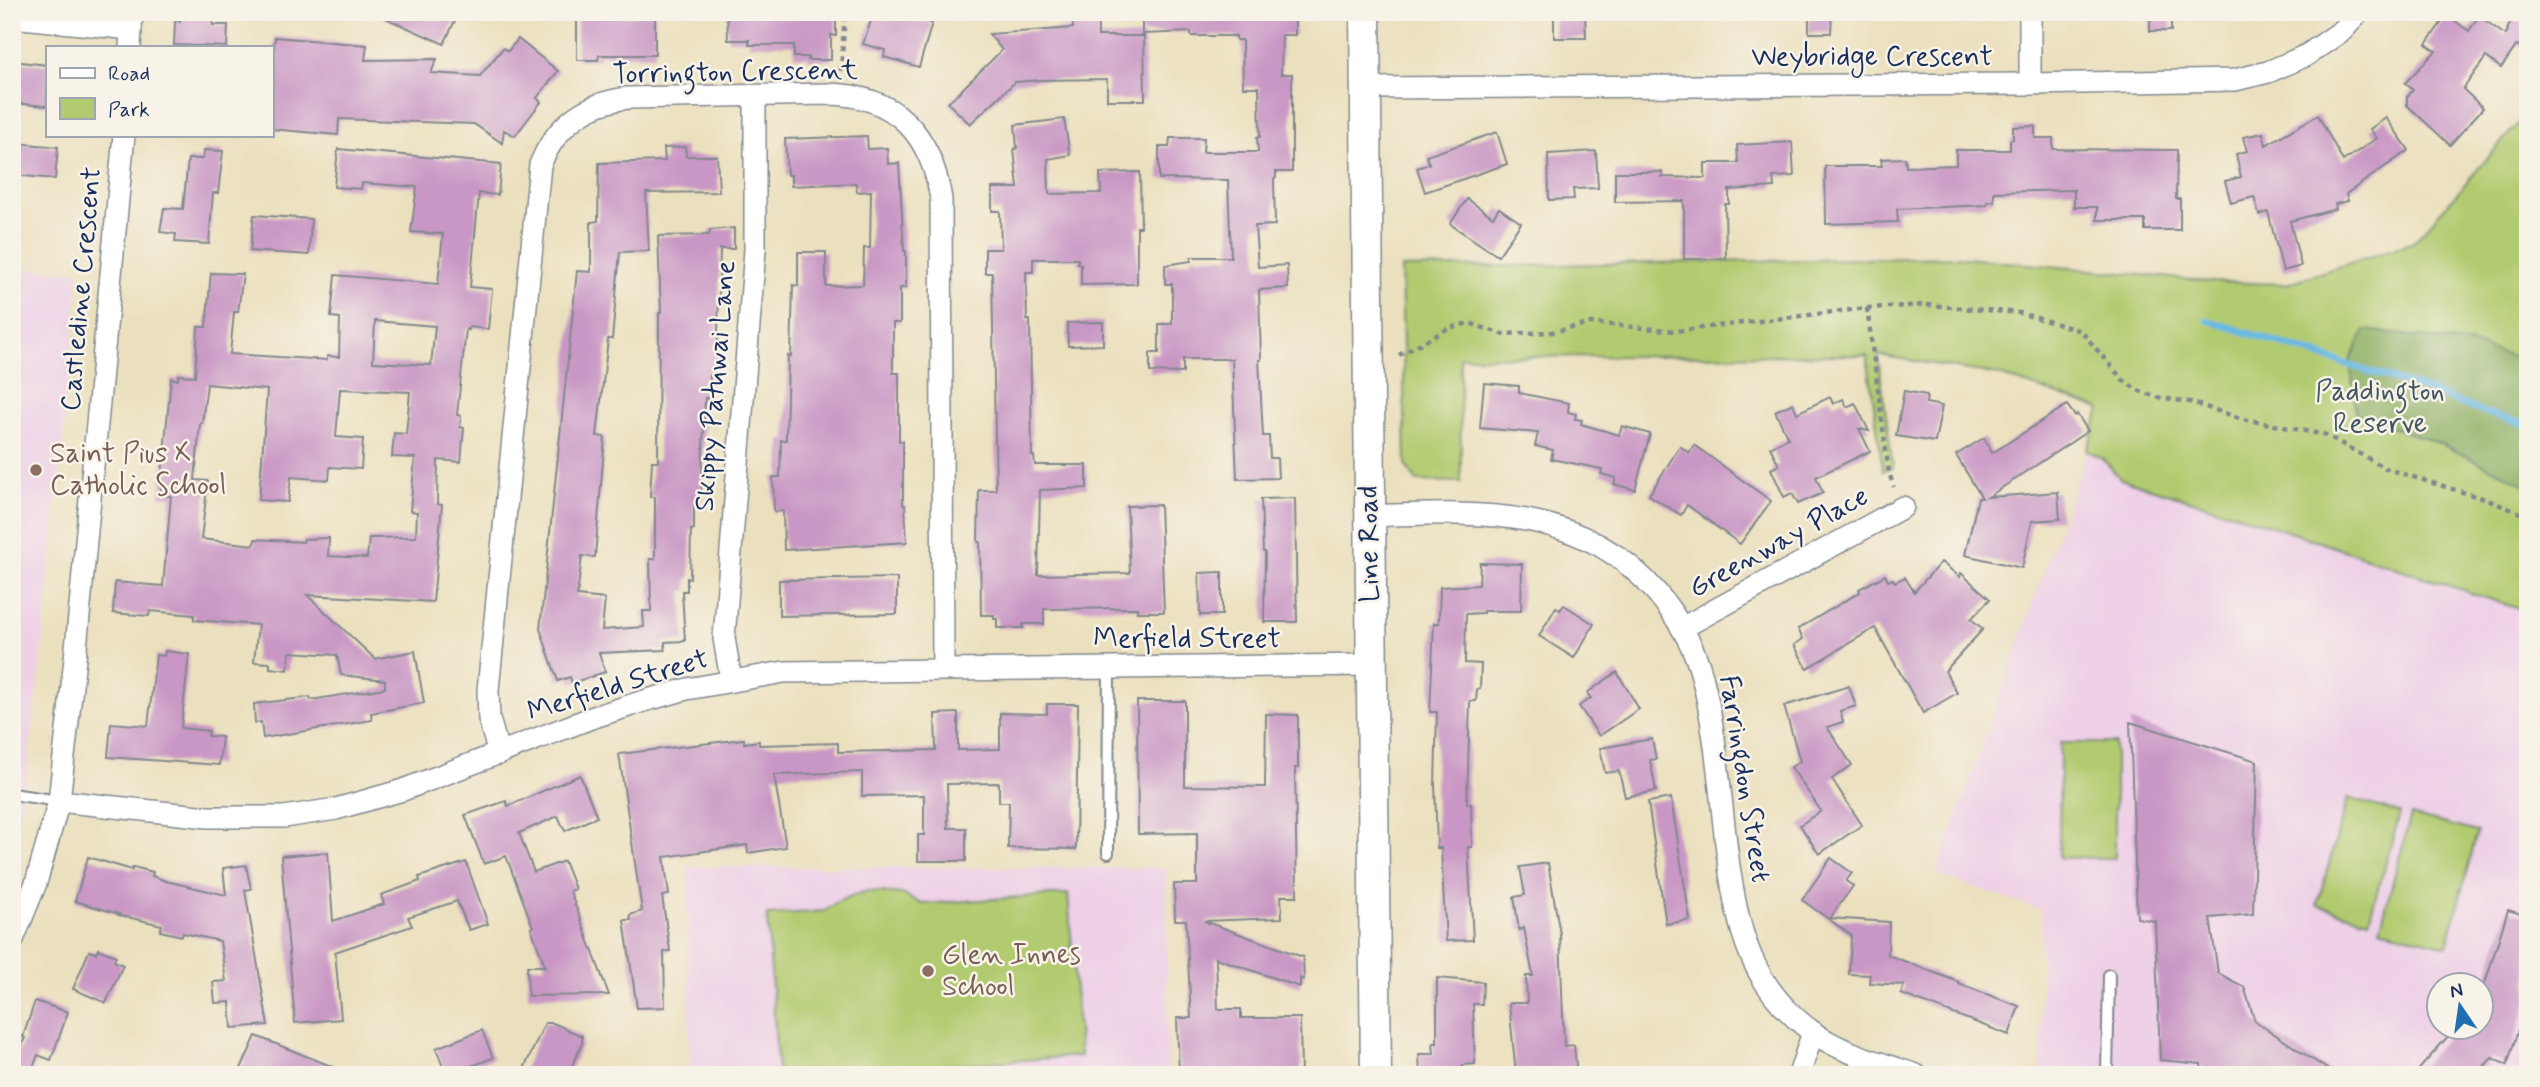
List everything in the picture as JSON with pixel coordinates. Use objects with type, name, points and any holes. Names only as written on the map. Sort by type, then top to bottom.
[{"type":"main road","name":"Line Road","points":[[1365,12],[1376,1075]]},
{"type":"street","points":[[2030,12],[2030,84]]},
{"type":"street","name":"Weybridge Crescent","points":[[1365,88],[2030,84],[2235,80],[2268,72],[2307,55],[2343,30],[2359,12]]},
{"type":"street","points":[[12,17],[131,30]]},
{"type":"street","name":"Torrington Crescent","points":[[499,754],[489,719],[488,690],[537,181],[543,157],[564,125],[577,114],[609,100],[839,94],[877,103],[911,125],[930,154],[937,174],[941,213],[943,669]]},
{"type":"street","name":"Skippy Patuwai Lane","points":[[730,680],[724,638],[755,250],[755,96]]},
{"type":"street","name":"Castledine Crescent","points":[[12,942],[36,884],[59,801],[124,136]]},
{"type":"street","name":"Greenway Place","points":[[1682,628],[1903,507]]},
{"type":"street","name":"Farringdon Street","points":[[1369,516],[1507,517],[1541,521],[1573,531],[1631,565],[1668,606],[1697,660],[1706,698],[1732,890],[1744,941],[1754,964],[1772,991],[1813,1032],[1833,1045],[1916,1075]]},
{"type":"street","name":"Merfield Street","points":[[59,801],[208,817],[284,817],[335,809],[376,799],[618,709],[687,689],[784,672],[1373,665]]},
{"type":"street","points":[[1799,1075],[1813,1032]]},
{"type":"lane","points":[[1108,853],[1109,667]]},
{"type":"lane","points":[[12,794],[59,801]]},
{"type":"lane","points":[[2107,1075],[2109,975]]},
{"type":"path","points":[[841,71],[845,12]]},
{"type":"path","points":[[1399,355],[1449,328],[1469,323],[1502,334],[1553,332],[1591,323],[1676,331],[1867,308],[1927,305],[2020,313],[2081,331],[2122,379],[2137,390],[2160,398],[2190,402],[2243,419],[2326,435],[2387,469],[2482,498],[2528,516]]},
{"type":"path","points":[[1867,308],[1889,473],[1903,507]]},
{"type":"shaded area","name":"Saint Pius X Catholic School","points":[[12,268],[79,272],[40,667],[24,794],[12,846]]},
{"type":"shaded area","points":[[2087,451],[2102,458],[2121,479],[2242,516],[2528,612],[2528,1075],[2041,1075],[2041,910],[1936,874]]},
{"type":"shaded area","name":"Glen Innes School","points":[[687,867],[1166,868],[1168,1075],[690,1075]]},
{"type":"green space","name":"Paddington Reserve","points":[[2528,112],[2528,612],[2242,516],[2121,479],[2102,458],[2087,451],[2100,409],[1999,375],[1878,355],[1893,468],[1883,471],[1867,355],[1460,357],[1461,482],[1417,481],[1406,466],[1401,268],[1956,257],[2214,282],[2286,284],[2414,242]]},
{"type":"green space","points":[[2365,330],[2473,344],[2528,361],[2528,486],[2441,444],[2356,415],[2350,361]]},
{"type":"green space","points":[[2060,743],[2115,743],[2115,858],[2059,858]]},
{"type":"green space","points":[[2348,798],[2400,813],[2369,920],[2317,905]]},
{"type":"green space","points":[[2411,815],[2477,832],[2447,946],[2380,929]]},
{"type":"green space","points":[[868,891],[902,894],[922,904],[1068,894],[1080,1056],[778,1075],[767,915],[825,911],[835,903]]},
{"type":"building","points":[[180,12],[214,12],[213,25],[228,25],[227,46],[174,45],[175,21],[180,22]]},
{"type":"building","points":[[372,12],[459,12],[444,44]]},
{"type":"building","points":[[727,12],[836,12],[836,36],[831,35],[831,60],[794,57],[794,45],[749,45],[749,40],[728,40]]},
{"type":"building","points":[[874,12],[894,12],[932,23],[919,67],[884,57],[885,50],[863,44]]},
{"type":"building","points":[[1142,12],[1295,12],[1295,35],[1282,35],[1281,74],[1292,74],[1292,172],[1276,172],[1275,225],[1255,226],[1258,267],[1287,265],[1288,288],[1259,290],[1263,436],[1269,436],[1270,458],[1277,458],[1278,478],[1237,479],[1232,359],[1183,359],[1183,373],[1150,372],[1150,353],[1159,353],[1159,324],[1172,324],[1172,284],[1165,284],[1165,265],[1191,261],[1191,257],[1231,257],[1228,180],[1159,179],[1159,147],[1169,147],[1170,138],[1204,138],[1203,152],[1258,152],[1259,87],[1243,87],[1242,40],[1236,40],[1236,36],[1191,36],[1191,32],[1142,34]]},
{"type":"building","points":[[1554,12],[1585,12],[1586,38],[1554,38]]},
{"type":"building","points":[[1809,12],[1832,12],[1831,33],[1809,33]]},
{"type":"building","points":[[2150,12],[2171,12],[2171,31],[2150,31]]},
{"type":"building","points":[[577,13],[600,13],[600,16],[655,14],[655,55],[599,55],[598,60],[577,60]]},
{"type":"building","points":[[1072,13],[1098,13],[1098,36],[1144,36],[1145,100],[1107,100],[1107,79],[1040,80],[1015,82],[970,124],[948,103],[1002,50],[989,34],[1073,28]]},
{"type":"building","points":[[2447,15],[2469,31],[2479,16],[2505,35],[2512,18],[2528,25],[2528,49],[2517,45],[2501,68],[2486,57],[2463,89],[2483,108],[2450,145],[2407,105],[2407,97],[2413,90],[2405,83],[2436,51],[2426,44]]},
{"type":"building","points":[[275,37],[367,45],[365,60],[437,59],[431,73],[480,76],[503,48],[508,51],[518,39],[558,71],[537,98],[541,102],[515,136],[504,130],[502,143],[474,124],[339,119],[338,135],[273,129]]},
{"type":"building","points":[[12,61],[46,65],[46,106],[12,103]]},
{"type":"building","points":[[2318,115],[2343,161],[2377,138],[2370,129],[2386,118],[2409,150],[2346,194],[2348,201],[2335,204],[2336,209],[2290,221],[2301,266],[2283,271],[2268,212],[2259,215],[2254,197],[2231,203],[2225,181],[2241,177],[2236,154],[2247,151],[2243,137],[2263,133],[2266,145]]},
{"type":"building","points":[[1064,119],[1070,155],[1048,159],[1049,194],[1101,193],[1100,173],[1140,172],[1141,227],[1137,227],[1137,284],[1081,285],[1081,264],[1078,264],[1078,259],[1033,259],[1033,272],[1026,272],[1027,320],[1030,320],[1032,456],[1035,465],[1087,465],[1087,488],[1040,490],[1038,575],[1130,573],[1127,506],[1160,505],[1164,612],[1137,612],[1137,608],[1044,609],[1044,624],[1023,624],[1023,628],[997,628],[994,615],[981,615],[978,542],[979,490],[996,490],[992,273],[985,273],[985,249],[1001,249],[1000,211],[992,211],[992,188],[1018,188],[1014,149],[1017,148],[1015,125]]},
{"type":"building","points":[[2035,126],[2035,138],[2053,138],[2053,149],[2177,150],[2176,199],[2180,199],[2180,230],[2145,230],[2145,220],[2097,220],[2097,207],[2074,207],[2074,190],[1994,192],[1994,201],[1987,202],[1987,205],[1897,209],[1898,222],[1826,224],[1825,166],[1882,166],[1881,159],[1905,158],[1906,167],[1956,165],[1956,150],[2010,150],[2013,127]]},
{"type":"building","points":[[1497,132],[1507,164],[1425,192],[1417,168],[1429,164],[1426,156]]},
{"type":"building","points":[[867,136],[868,149],[887,148],[888,164],[899,163],[906,288],[900,288],[900,323],[893,323],[893,373],[899,373],[899,441],[903,441],[903,505],[907,542],[784,550],[783,511],[774,512],[773,477],[780,477],[781,440],[786,440],[788,356],[791,357],[793,285],[798,286],[798,252],[826,252],[826,286],[863,285],[864,248],[870,248],[871,191],[857,192],[856,183],[791,186],[791,175],[787,175],[785,139]]},
{"type":"building","points":[[1792,142],[1794,176],[1773,177],[1774,187],[1729,190],[1729,204],[1725,204],[1726,259],[1684,259],[1684,201],[1615,202],[1615,172],[1662,172],[1662,177],[1705,178],[1705,163],[1738,163],[1737,145]]},
{"type":"building","points":[[17,143],[58,147],[55,179],[14,175]]},
{"type":"building","points":[[685,147],[686,156],[717,156],[719,192],[646,193],[649,251],[620,252],[612,339],[608,339],[597,436],[605,437],[595,557],[582,556],[577,596],[605,599],[602,630],[644,627],[643,611],[651,611],[650,559],[655,559],[655,497],[650,497],[652,461],[658,461],[661,313],[658,236],[709,235],[710,230],[734,228],[734,249],[720,249],[717,376],[710,376],[710,398],[705,398],[701,499],[694,499],[690,578],[687,578],[687,591],[682,591],[685,641],[665,642],[665,650],[599,653],[605,672],[572,683],[570,677],[558,681],[540,629],[577,271],[591,272],[591,222],[598,221],[599,163],[665,161],[664,148]]},
{"type":"building","points":[[338,149],[501,164],[498,195],[479,193],[470,287],[492,289],[488,329],[466,329],[457,415],[461,416],[460,427],[464,428],[461,462],[438,460],[437,504],[442,505],[433,602],[307,595],[375,659],[415,651],[424,703],[371,713],[372,720],[263,738],[261,722],[255,723],[254,704],[310,697],[311,700],[385,688],[385,680],[341,675],[337,655],[290,652],[288,670],[270,668],[270,663],[254,662],[258,625],[194,620],[194,615],[150,611],[149,616],[113,613],[115,582],[163,586],[171,496],[160,496],[171,378],[178,380],[178,375],[195,376],[198,327],[206,327],[211,273],[243,274],[238,312],[234,312],[230,354],[327,360],[327,356],[339,357],[340,318],[331,317],[335,275],[438,284],[443,234],[411,232],[417,187],[362,183],[361,189],[334,187]],"holes":[[[375,321],[435,326],[431,365],[373,362]],[[207,384],[267,390],[259,500],[288,502],[291,477],[329,480],[330,467],[361,469],[363,439],[336,437],[340,389],[410,392],[406,434],[394,433],[392,457],[415,458],[410,511],[417,512],[416,537],[369,538],[367,558],[328,556],[329,538],[304,539],[303,542],[255,539],[254,545],[201,539],[208,481],[195,480],[200,423]]]},
{"type":"building","points":[[204,150],[223,151],[218,193],[213,193],[209,244],[175,242],[176,234],[160,232],[164,208],[183,209],[188,159],[203,159]]},
{"type":"building","points":[[1596,151],[1598,188],[1573,189],[1574,199],[1549,200],[1548,154]]},
{"type":"building","points":[[1467,199],[1493,217],[1499,208],[1521,223],[1498,256],[1450,224]]},
{"type":"building","points":[[254,215],[311,219],[309,255],[250,251]]},
{"type":"building","points":[[1103,322],[1103,345],[1068,346],[1067,323]]},
{"type":"building","points":[[1484,383],[1519,386],[1519,393],[1569,403],[1568,412],[1576,414],[1575,419],[1582,420],[1581,424],[1619,435],[1622,426],[1650,434],[1635,490],[1614,484],[1616,478],[1601,474],[1602,469],[1551,459],[1553,450],[1535,446],[1538,433],[1480,428]]},
{"type":"building","points":[[1904,391],[1927,395],[1926,403],[1942,406],[1935,442],[1896,436]]},
{"type":"building","points":[[1830,397],[1833,404],[1843,399],[1847,407],[1855,403],[1869,431],[1859,429],[1870,451],[1816,477],[1823,493],[1798,504],[1792,493],[1784,497],[1771,469],[1779,465],[1770,447],[1788,438],[1775,411],[1793,403],[1797,413]]},
{"type":"building","points":[[2067,405],[2075,416],[2077,414],[2088,431],[1988,497],[2058,492],[2060,519],[2032,521],[2022,568],[1965,555],[1978,498],[1982,498],[1956,455],[1984,438],[1992,453]]},
{"type":"building","points":[[1694,445],[1771,501],[1740,544],[1687,505],[1681,515],[1649,495],[1680,446],[1689,453]]},
{"type":"building","points":[[1295,498],[1297,622],[1264,622],[1265,552],[1261,499]]},
{"type":"building","points":[[1941,562],[1960,577],[1961,573],[1990,599],[1971,619],[1983,629],[1945,671],[1957,693],[1923,713],[1875,628],[1807,668],[1794,645],[1803,639],[1798,629],[1885,575],[1888,581],[1893,579],[1895,582],[1905,577],[1914,592]]},
{"type":"building","points":[[1480,563],[1522,564],[1521,611],[1466,614],[1465,663],[1481,664],[1480,689],[1477,689],[1476,701],[1470,701],[1467,804],[1471,804],[1472,847],[1468,847],[1473,940],[1446,941],[1441,848],[1437,848],[1437,712],[1430,712],[1434,623],[1439,623],[1440,587],[1479,585]]},
{"type":"building","points":[[1222,572],[1222,615],[1200,615],[1199,573]]},
{"type":"building","points":[[897,578],[897,614],[779,616],[779,580]]},
{"type":"building","points":[[1564,605],[1594,624],[1574,658],[1539,636],[1556,607],[1560,610]]},
{"type":"building","points":[[165,651],[189,654],[181,728],[209,731],[208,736],[222,737],[219,765],[108,757],[111,723],[148,726],[156,655],[164,656]]},
{"type":"building","points":[[1617,672],[1639,709],[1599,736],[1579,706],[1591,698],[1587,693]]},
{"type":"building","points":[[1849,686],[1856,706],[1840,711],[1843,722],[1827,727],[1852,765],[1832,779],[1862,825],[1819,854],[1800,825],[1821,811],[1791,767],[1800,761],[1784,706]]},
{"type":"building","points":[[1137,701],[1185,701],[1185,786],[1265,787],[1266,714],[1298,715],[1298,768],[1295,768],[1297,896],[1281,896],[1282,918],[1204,921],[1303,957],[1304,980],[1300,978],[1300,987],[1216,958],[1218,1009],[1241,1009],[1241,1018],[1300,1018],[1301,1075],[1179,1075],[1177,1018],[1191,1018],[1186,920],[1175,920],[1174,884],[1197,884],[1197,833],[1138,834]]},
{"type":"building","points":[[1047,704],[1078,704],[1076,849],[1008,848],[1009,802],[999,802],[999,783],[947,784],[948,828],[966,828],[966,861],[918,861],[918,835],[924,835],[924,795],[862,796],[862,772],[774,775],[786,847],[748,853],[747,845],[664,857],[669,895],[662,896],[670,951],[664,952],[665,1007],[637,1008],[624,920],[631,920],[630,915],[642,911],[619,754],[744,739],[744,743],[759,741],[759,745],[838,743],[838,752],[936,750],[935,714],[958,713],[958,750],[1000,749],[1000,713],[1047,714]]},
{"type":"building","points":[[2130,722],[2257,761],[2253,914],[2210,918],[2218,973],[2244,987],[2255,1021],[2336,1075],[2202,1075],[2201,1064],[2160,1060],[2155,921],[2137,918]]},
{"type":"building","points":[[1652,739],[1656,759],[1650,760],[1656,791],[1625,797],[1619,771],[1605,773],[1600,748]]},
{"type":"building","points":[[580,775],[597,817],[565,831],[558,816],[519,833],[534,872],[564,861],[575,889],[570,891],[609,995],[528,996],[527,966],[545,966],[531,928],[533,927],[506,856],[484,864],[465,815],[506,801],[508,806]]},
{"type":"building","points":[[1671,798],[1690,920],[1666,924],[1648,802]]},
{"type":"building","points":[[328,852],[333,921],[384,904],[381,895],[420,881],[419,877],[466,862],[488,924],[469,930],[457,901],[408,917],[412,926],[335,952],[341,1019],[295,1023],[281,856]]},
{"type":"building","points":[[88,857],[132,870],[133,867],[153,872],[152,876],[166,881],[226,895],[223,868],[246,865],[251,889],[245,890],[268,1025],[232,1028],[230,1002],[215,1003],[213,982],[226,981],[220,941],[160,931],[162,925],[75,901]]},
{"type":"building","points":[[1831,858],[1852,873],[1846,881],[1853,886],[1830,918],[1889,922],[1888,955],[2019,1006],[2009,1035],[1901,994],[1904,985],[1869,983],[1870,975],[1849,974],[1851,935],[1802,900]]},
{"type":"building","points":[[1548,863],[1560,934],[1564,1046],[1574,1045],[1577,1075],[1516,1075],[1509,1003],[1527,1003],[1526,976],[1533,976],[1524,928],[1519,930],[1514,897],[1525,895],[1520,867]]},
{"type":"building","points":[[2508,910],[2528,916],[2528,999],[2507,1065],[2492,1058],[2476,1075],[2414,1075],[2443,1042],[2494,1042],[2494,972],[2489,972]]},
{"type":"building","points":[[98,949],[116,956],[114,961],[123,965],[106,1003],[73,989],[89,951],[96,953]]},
{"type":"building","points":[[1437,978],[1483,982],[1482,1004],[1473,1004],[1475,1064],[1463,1065],[1464,1075],[1420,1075],[1419,1054],[1434,1054],[1433,1043],[1437,1043]]},
{"type":"building","points":[[35,1001],[68,1012],[51,1060],[38,1055],[30,1075],[12,1075],[12,1064],[25,1038],[23,1037]]},
{"type":"building","points":[[545,1023],[553,1023],[582,1036],[582,1044],[568,1075],[521,1075]]},
{"type":"building","points":[[482,1030],[493,1058],[466,1068],[469,1075],[446,1075],[436,1048]]},
{"type":"building","points":[[256,1036],[351,1074],[351,1075],[238,1075]]},
{"type":"waterway","points":[[2207,320],[2528,425]]},
{"type":"place","name":"Saint Pius X Catholic School","points":[[36,470]]},
{"type":"place","name":"Glen Innes School","points":[[928,971]]}]
